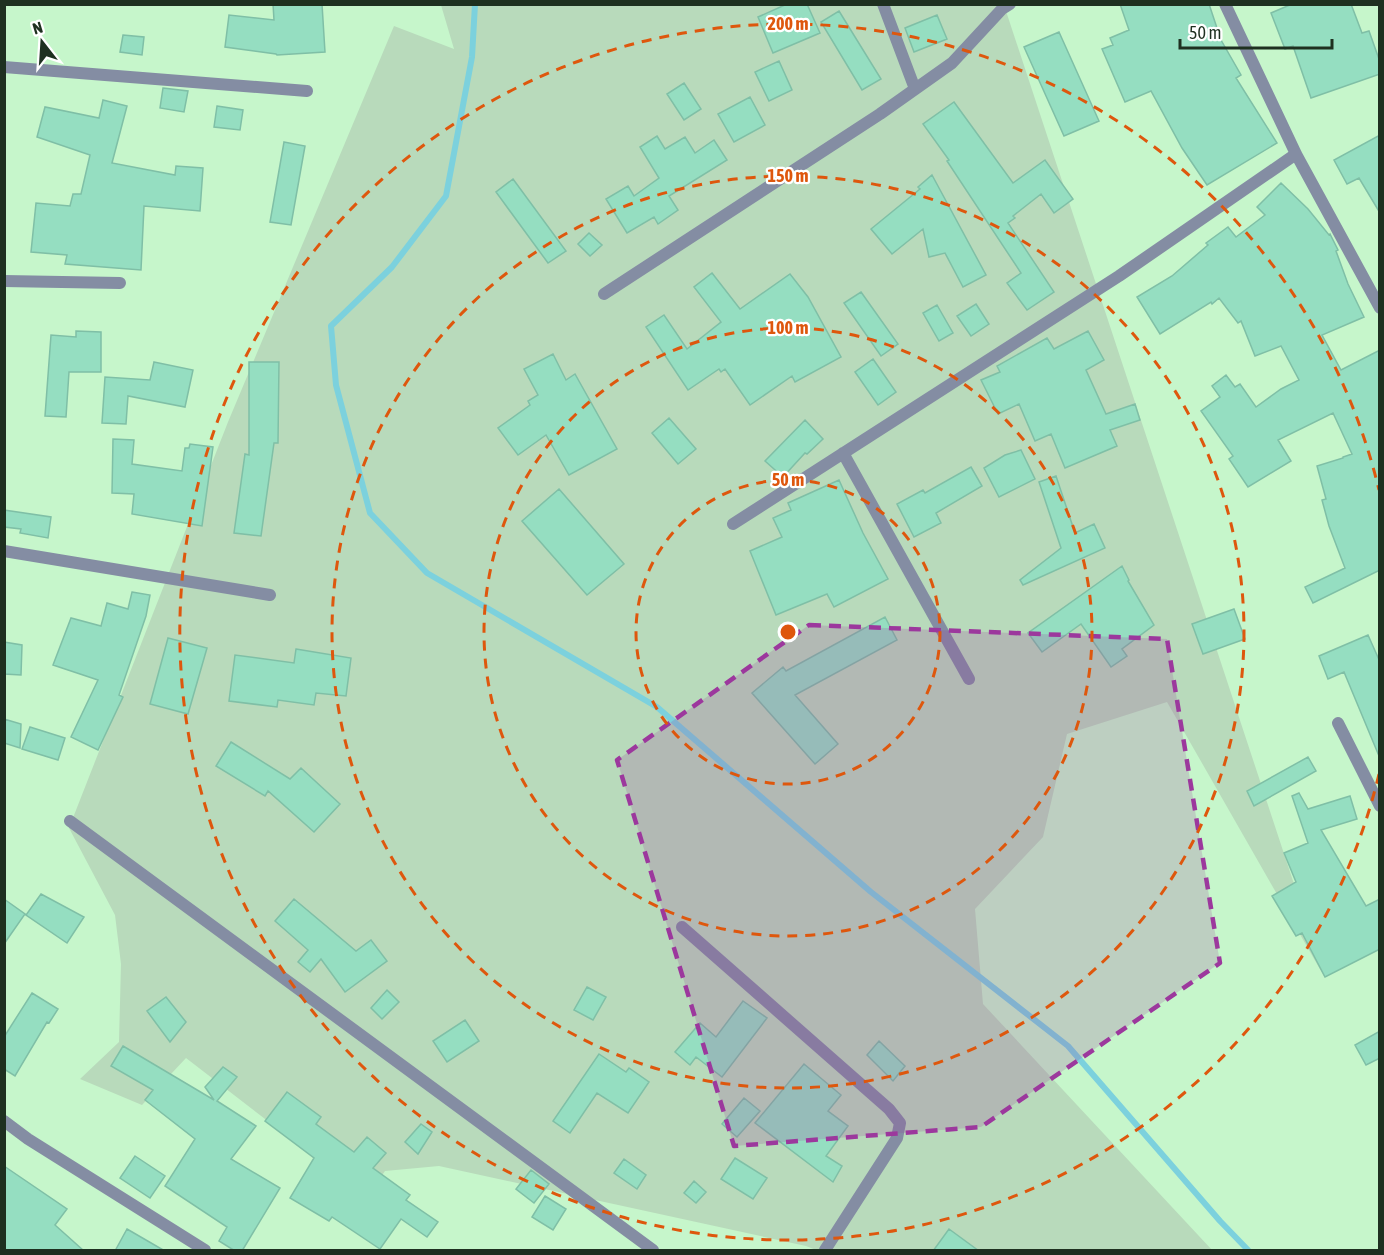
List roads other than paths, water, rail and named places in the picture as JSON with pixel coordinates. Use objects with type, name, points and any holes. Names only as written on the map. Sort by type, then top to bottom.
[{"type":"street","points":[[883,4],[915,89]]},
{"type":"street","points":[[604,294],[952,63],[1002,9],[1010,4]]},
{"type":"street","points":[[1225,4],[1296,154],[1380,308]]},
{"type":"street","points":[[4,67],[307,91]]},
{"type":"street","points":[[733,524],[1119,276],[1296,154]]},
{"type":"street","points":[[4,281],[120,283]]},
{"type":"street","points":[[843,453],[969,678]]},
{"type":"street","points":[[4,551],[270,595]]},
{"type":"street","points":[[1338,723],[1380,806]]},
{"type":"street","points":[[70,821],[653,1251]]},
{"type":"street","points":[[682,927],[889,1109],[900,1123],[897,1138],[825,1251]]},
{"type":"street","points":[[4,1121],[28,1139],[205,1251]]},
{"type":"waterway","points":[[475,4],[472,57],[446,196],[392,267],[331,326],[336,385],[370,513],[427,573],[657,707],[871,892],[1068,1046],[1220,1221],[1248,1250]]}]
